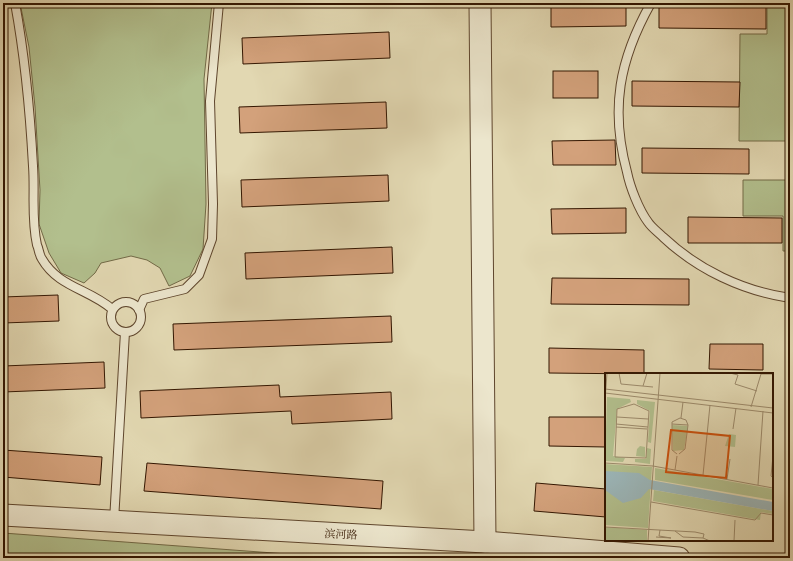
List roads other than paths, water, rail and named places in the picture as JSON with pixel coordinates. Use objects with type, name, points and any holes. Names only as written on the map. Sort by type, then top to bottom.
[{"type":"street","points":[[480,3],[485,542]]},
{"type":"street","name":"滨河路","points":[[3,515],[485,542],[679,558]]},
{"type":"lane","points":[[15,3],[28,86],[33,167],[32,210],[34,231],[41,258],[56,277],[104,302],[112,309]]},
{"type":"lane","points":[[139,310],[144,299],[185,289],[199,275],[212,239],[214,204],[210,101],[219,3]]},
{"type":"lane","points":[[651,3],[636,30],[623,68],[618,108],[620,148],[630,186],[648,222],[680,252],[714,274],[750,288],[790,298]]},
{"type":"lane","points":[[126,302],[134,304],[139,310],[141,318],[139,325],[133,330],[125,332],[118,330],[112,324],[110,317],[112,309],[118,304],[126,302]]},
{"type":"lane","points":[[114,521],[125,332]]}]
